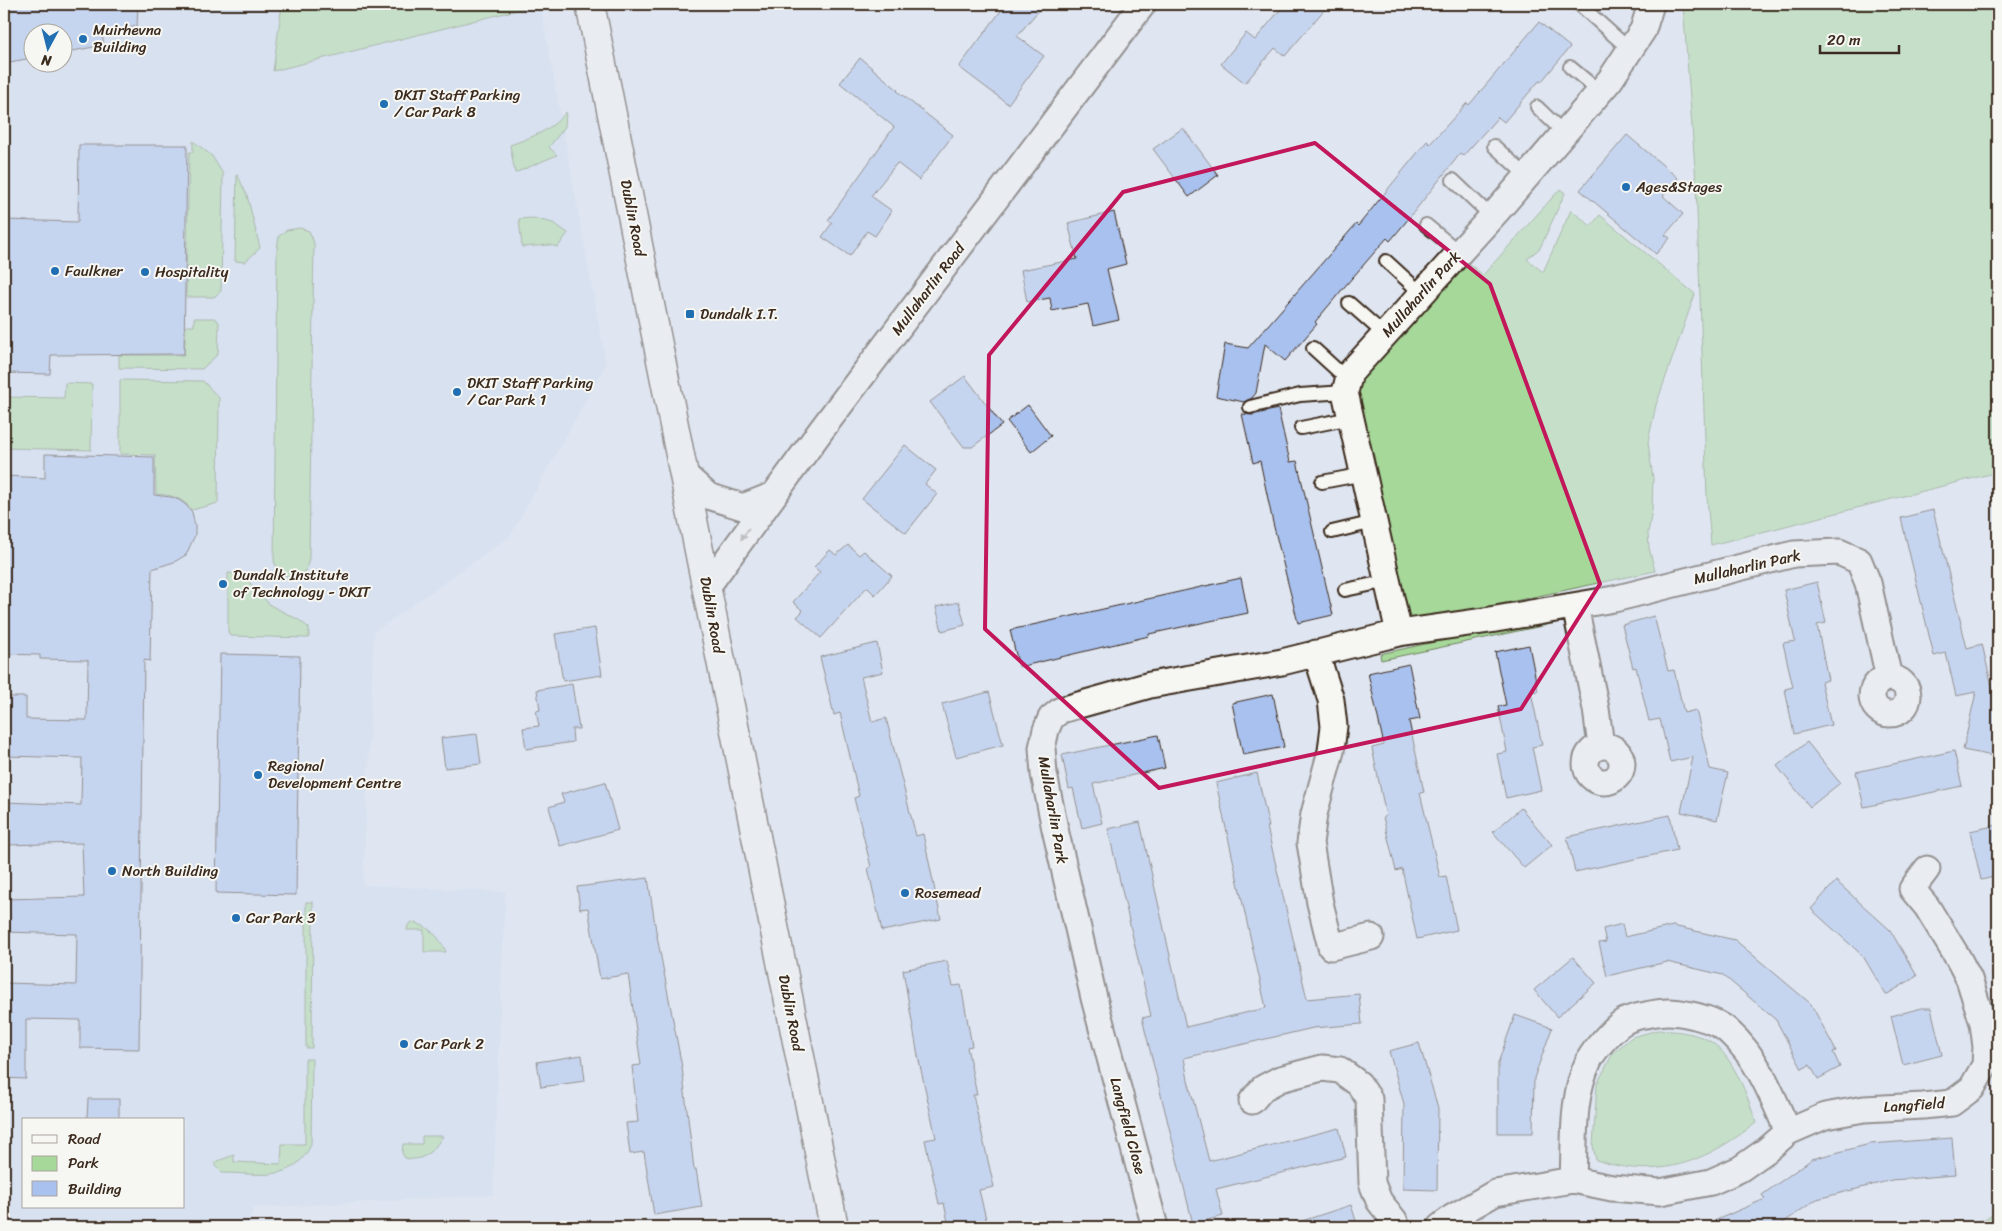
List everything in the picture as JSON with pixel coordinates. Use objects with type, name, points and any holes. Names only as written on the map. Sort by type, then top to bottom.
[{"type":"main road","name":"Dublin Road","points":[[590,4],[708,587],[724,680],[834,1227]]},
{"type":"street","name":"Mullaharlin Road","points":[[708,587],[822,429],[1143,4]]},
{"type":"street","name":"Mullaharlin Park","points":[[1346,386],[1350,373],[1492,216],[1530,178],[1564,133],[1600,92],[1643,30],[1651,4]]},
{"type":"street","points":[[1346,386],[1351,418],[1399,633]]},
{"type":"street","points":[[685,475],[708,496],[743,507],[774,495]]},
{"type":"street","name":"Mullaharlin Park","points":[[1102,1024],[1057,838],[1044,774],[1042,748],[1046,730],[1051,718],[1061,710],[1150,685],[1282,662],[1399,633],[1575,606],[1633,595],[1794,554],[1839,552],[1859,561],[1868,583],[1889,678]]},
{"type":"street","points":[[1575,606],[1601,746]]},
{"type":"street","points":[[1316,653],[1331,700],[1334,726],[1331,750],[1314,814],[1310,843],[1320,903],[1331,947],[1371,937]]},
{"type":"street","name":"Langfield","points":[[1440,1227],[1453,1217],[1495,1193],[1573,1180],[1612,1188],[1660,1192],[1711,1182],[1740,1169],[1788,1132],[1825,1116],[1864,1108],[1952,1103],[1972,1088],[1985,1065],[1986,1047],[1983,1023],[1969,979],[1927,907],[1912,889],[1927,870]]},
{"type":"street","points":[[1573,1180],[1575,1119],[1579,1089],[1589,1060],[1600,1045],[1623,1022],[1645,1015],[1670,1010],[1707,1019],[1728,1030],[1747,1052],[1764,1080],[1788,1132]]},
{"type":"street","name":"Langfield Close","points":[[1102,1024],[1155,1227]]},
{"type":"street","points":[[1252,1101],[1264,1088],[1280,1079],[1322,1068],[1340,1070],[1360,1084],[1369,1099],[1372,1184],[1379,1200],[1397,1227]]},
{"type":"lane","points":[[1580,5],[1630,50]]},
{"type":"lane","points":[[1570,67],[1600,92]]},
{"type":"lane","points":[[1537,107],[1564,133]]},
{"type":"lane","points":[[1494,146],[1530,178]]},
{"type":"lane","points":[[1453,180],[1492,216]]},
{"type":"lane","points":[[1426,225],[1459,252]]},
{"type":"lane","points":[[1386,261],[1421,293]]},
{"type":"lane","points":[[1349,303],[1384,334]]},
{"type":"lane","points":[[1250,407],[1346,386],[1313,348]]},
{"type":"lane","points":[[1301,428],[1351,418]]},
{"type":"lane","points":[[1322,482],[1364,474]]},
{"type":"lane","points":[[1332,532],[1374,522]]},
{"type":"lane","points":[[1345,590],[1388,581]]},
{"type":"highlighted area","points":[[1315,143],[1490,284],[1600,584],[1521,709],[1159,788],[985,629],[989,355],[1123,192]]},
{"type":"shaded area","name":"Dundalk Institute of Technology - DKIT","points":[[4,4],[540,4],[606,364],[510,536],[374,632],[363,885],[505,892],[493,1195],[254,1208],[246,1227],[4,1227]]},
{"type":"green space","points":[[282,4],[524,4],[525,8],[273,71]]},
{"type":"green space","points":[[1683,4],[1998,4],[1998,472],[1711,545],[1707,497],[1696,182]]},
{"type":"green space","points":[[566,112],[565,127],[549,147],[557,155],[515,173],[510,145],[547,129]]},
{"type":"green space","points":[[193,141],[212,156],[223,174],[221,291],[214,297],[186,297],[189,152],[193,152]]},
{"type":"green space","points":[[237,174],[247,195],[260,248],[245,262],[235,261]]},
{"type":"green space","points":[[1560,189],[1565,193],[1540,248],[1527,259],[1543,272],[1571,210],[1591,226],[1600,215],[1695,294],[1656,405],[1648,442],[1653,479],[1652,510],[1648,533],[1649,548],[1655,571],[1426,620],[1413,619],[1406,615],[1355,410],[1357,383],[1464,260],[1483,275]]},
{"type":"green space","points":[[533,218],[553,223],[568,233],[558,247],[550,245],[522,247],[519,219]]},
{"type":"green space","points":[[300,228],[309,231],[314,243],[309,558],[306,571],[291,577],[279,571],[274,561],[277,249],[279,236],[287,230]]},
{"type":"green space","points":[[194,318],[214,318],[219,322],[218,354],[202,369],[119,368],[119,355],[184,355],[186,326],[194,326]]},
{"type":"green space","points":[[120,380],[203,381],[219,398],[218,503],[192,510],[184,502],[176,498],[156,494],[155,455],[120,454]]},
{"type":"green space","points":[[65,383],[92,384],[91,450],[4,448],[4,397],[64,398]]},
{"type":"green space","points":[[228,573],[242,574],[270,605],[299,620],[309,628],[309,638],[231,636],[228,632]]},
{"type":"green space","points":[[1539,619],[1553,620],[1556,623],[1381,660],[1380,654]]},
{"type":"green space","points":[[306,902],[313,902],[312,1048],[306,1048]]},
{"type":"green space","points":[[412,922],[433,932],[446,952],[424,952],[424,930],[407,930],[408,925]]},
{"type":"green space","points":[[1658,1030],[1678,1031],[1696,1035],[1717,1046],[1732,1065],[1749,1102],[1756,1123],[1718,1148],[1681,1164],[1641,1169],[1596,1160],[1593,1146],[1597,1084],[1613,1053],[1632,1037]]},
{"type":"green space","points":[[305,1059],[312,1059],[311,1145],[303,1157],[294,1166],[273,1174],[222,1173],[215,1166],[215,1162],[234,1155],[234,1162],[281,1164],[282,1144],[305,1144]]},
{"type":"green space","points":[[422,1136],[443,1136],[436,1146],[423,1157],[417,1159],[405,1158],[402,1153],[403,1144],[422,1144]]},
{"type":"green space","points":[[1998,1212],[1998,1227],[1969,1227]]},
{"type":"building","name":"Muirhevna Building","points":[[4,4],[138,4],[137,26],[102,34],[104,45],[72,51],[72,22],[22,22],[22,60],[4,63]]},
{"type":"building","points":[[1006,4],[1044,4],[1017,36],[1044,56],[1008,104],[959,67]]},
{"type":"building","points":[[1285,4],[1329,4],[1285,56],[1275,48],[1245,83],[1221,64],[1246,33],[1255,40]]},
{"type":"building","points":[[1539,22],[1570,47],[1541,82],[1539,81],[1504,122],[1498,117],[1463,156],[1460,154],[1390,241],[1387,238],[1315,322],[1317,324],[1285,361],[1265,344],[1256,393],[1252,398],[1244,402],[1216,396],[1225,344],[1248,348],[1356,224],[1358,226],[1427,141],[1430,144],[1467,103],[1469,105]]},
{"type":"building","points":[[860,58],[897,91],[953,135],[919,180],[897,163],[871,196],[892,211],[875,236],[867,231],[850,256],[822,237],[832,223],[828,220],[894,127],[840,83]]},
{"type":"building","points":[[1183,128],[1218,175],[1189,197],[1153,149]]},
{"type":"building","name":"Ages&Stages","points":[[1627,135],[1678,178],[1663,196],[1683,214],[1665,235],[1670,238],[1656,254],[1580,190]]},
{"type":"building","points":[[79,145],[187,145],[184,354],[51,355],[50,374],[4,373],[4,220],[78,222]]},
{"type":"building","points":[[1114,212],[1126,264],[1107,269],[1119,320],[1093,326],[1088,304],[1052,311],[1050,298],[1027,302],[1021,270],[1077,259],[1068,223]]},
{"type":"building","points":[[965,376],[1002,425],[972,447],[964,447],[930,402]]},
{"type":"building","points":[[1028,405],[1051,436],[1031,452],[1007,421]]},
{"type":"building","points":[[1278,409],[1290,462],[1297,461],[1333,615],[1298,623],[1273,523],[1260,461],[1253,463],[1242,414],[1252,415]]},
{"type":"building","points":[[905,445],[936,470],[925,484],[937,494],[906,533],[862,499]]},
{"type":"building","points":[[45,454],[154,457],[154,495],[171,497],[186,505],[192,512],[195,535],[186,555],[174,562],[152,569],[150,661],[144,660],[139,1049],[80,1048],[80,1020],[26,1019],[26,1079],[4,1078],[4,983],[76,985],[77,934],[4,932],[4,899],[84,897],[82,843],[4,845],[4,802],[81,805],[82,758],[4,756],[4,697],[26,697],[26,719],[87,720],[88,660],[40,659],[40,655],[4,654],[4,476],[45,478]]},
{"type":"building","points":[[1933,510],[1967,648],[1982,644],[1996,704],[1998,705],[1998,757],[1963,750],[1976,692],[1956,696],[1946,653],[1934,656],[1901,518]]},
{"type":"building","points":[[848,545],[859,555],[864,551],[892,576],[875,595],[867,587],[821,638],[797,617],[803,611],[793,602],[820,572],[814,567],[830,550],[836,555]]},
{"type":"building","points":[[1241,578],[1248,613],[1149,634],[1149,636],[1019,667],[1010,630]]},
{"type":"building","points":[[1817,582],[1826,623],[1817,625],[1828,680],[1821,682],[1831,725],[1794,734],[1785,689],[1793,687],[1783,643],[1795,641],[1784,590]]},
{"type":"building","points":[[959,602],[965,625],[942,631],[936,607]]},
{"type":"building","points":[[1654,616],[1668,671],[1674,670],[1684,713],[1696,710],[1710,769],[1728,773],[1717,820],[1681,812],[1693,757],[1670,762],[1660,719],[1649,721],[1636,667],[1633,668],[1622,625]]},
{"type":"building","points":[[595,628],[602,675],[563,681],[555,634]]},
{"type":"building","points":[[877,643],[883,672],[861,677],[872,722],[886,718],[916,836],[923,834],[941,919],[882,931],[868,868],[871,867],[854,798],[859,796],[840,713],[834,715],[820,657]]},
{"type":"building","points":[[1529,645],[1538,691],[1531,692],[1542,745],[1532,747],[1541,790],[1506,798],[1497,754],[1507,752],[1498,706],[1506,705],[1495,652]]},
{"type":"building","name":"Regional Development Centre","points":[[220,654],[300,656],[296,895],[216,893]]},
{"type":"building","points":[[1409,664],[1420,719],[1409,721],[1424,792],[1420,793],[1440,877],[1446,876],[1457,930],[1417,939],[1402,869],[1396,871],[1383,817],[1386,816],[1372,748],[1384,745],[1368,673]]},
{"type":"building","points":[[572,684],[579,729],[572,729],[573,742],[526,749],[523,728],[539,726],[536,711],[540,710],[537,690]]},
{"type":"building","points":[[989,692],[1003,745],[956,757],[942,704]]},
{"type":"building","points":[[1273,694],[1284,747],[1243,755],[1232,703]]},
{"type":"building","points":[[477,734],[481,764],[445,768],[441,738]]},
{"type":"building","points":[[1158,735],[1165,768],[1093,784],[1102,823],[1082,828],[1073,788],[1069,789],[1062,755]]},
{"type":"building","points":[[1807,742],[1840,783],[1810,807],[1777,766]]},
{"type":"building","points":[[1954,751],[1962,786],[1864,807],[1856,772]]},
{"type":"building","points":[[1257,773],[1269,827],[1267,827],[1307,999],[1359,994],[1362,1024],[1313,1028],[1184,1058],[1188,1080],[1209,1161],[1339,1128],[1346,1157],[1216,1189],[1223,1216],[1193,1224],[1142,1018],[1151,1016],[1108,829],[1140,822],[1186,1027],[1266,1008],[1216,783]]},
{"type":"building","points":[[605,782],[618,830],[560,846],[549,807],[564,802],[561,794]]},
{"type":"building","points":[[1521,808],[1552,845],[1524,868],[1493,832]]},
{"type":"building","points":[[1670,815],[1677,850],[1575,872],[1567,837]]},
{"type":"building","points":[[1998,825],[1998,876],[1981,880],[1970,831]]},
{"type":"building","points":[[648,878],[656,931],[682,1067],[694,1169],[696,1169],[702,1207],[654,1215],[644,1152],[630,1154],[626,1123],[638,1122],[632,1066],[641,1065],[628,974],[600,979],[588,908],[580,909],[577,887]]},
{"type":"building","points":[[1836,881],[1890,930],[1917,976],[1886,995],[1863,956],[1811,909]]},
{"type":"building","points":[[1622,924],[1625,937],[1673,926],[1735,940],[1811,1004],[1836,1051],[1833,1052],[1840,1067],[1818,1079],[1810,1065],[1802,1069],[1776,1020],[1723,975],[1667,962],[1607,976],[1599,943],[1606,942],[1603,929]]},
{"type":"building","points":[[1573,957],[1596,983],[1557,1017],[1534,990]]},
{"type":"building","points":[[947,961],[953,986],[961,985],[972,1046],[967,1047],[977,1095],[973,1095],[994,1187],[979,1190],[988,1227],[949,1227],[944,1203],[939,1204],[925,1140],[936,1138],[918,1056],[903,970]]},
{"type":"building","points":[[1922,1008],[1931,1008],[1942,1055],[1903,1065],[1891,1016]]},
{"type":"building","points":[[1515,1015],[1552,1028],[1534,1078],[1533,1133],[1498,1133],[1498,1063]]},
{"type":"building","points":[[1419,1043],[1438,1108],[1437,1190],[1403,1189],[1404,1104],[1389,1051]]},
{"type":"building","points":[[582,1055],[585,1081],[541,1087],[537,1062]]},
{"type":"building","points":[[88,1099],[119,1099],[119,1118],[87,1118]]},
{"type":"building","points":[[1952,1138],[1955,1175],[1892,1180],[1817,1199],[1777,1227],[1700,1227],[1765,1199],[1762,1195],[1812,1159],[1870,1144]]},
{"type":"building","points":[[1351,1205],[1358,1227],[1296,1227],[1296,1223]]},
{"type":"place","name":"Muirhevna Building","points":[[83,39]]},
{"type":"place","name":"DKIT Staff Parking / Car Park 8","points":[[384,104]]},
{"type":"place","name":"Ages&Stages","points":[[1626,187]]},
{"type":"place","name":"Faulkner","points":[[55,271]]},
{"type":"place","name":"Hospitality","points":[[145,272]]},
{"type":"place","name":"Dundalk I.T.","points":[[690,314]]},
{"type":"place","name":"DKIT Staff Parking / Car Park 1","points":[[457,392]]},
{"type":"place","name":"Dundalk Institute of Technology - DKIT","points":[[223,584]]},
{"type":"place","name":"Regional Development Centre","points":[[258,775]]},
{"type":"place","name":"North Building","points":[[112,871]]},
{"type":"place","name":"Rosemead","points":[[905,893]]},
{"type":"place","name":"Car Park 3","points":[[236,918]]},
{"type":"place","name":"Car Park 2","points":[[404,1044]]}]
